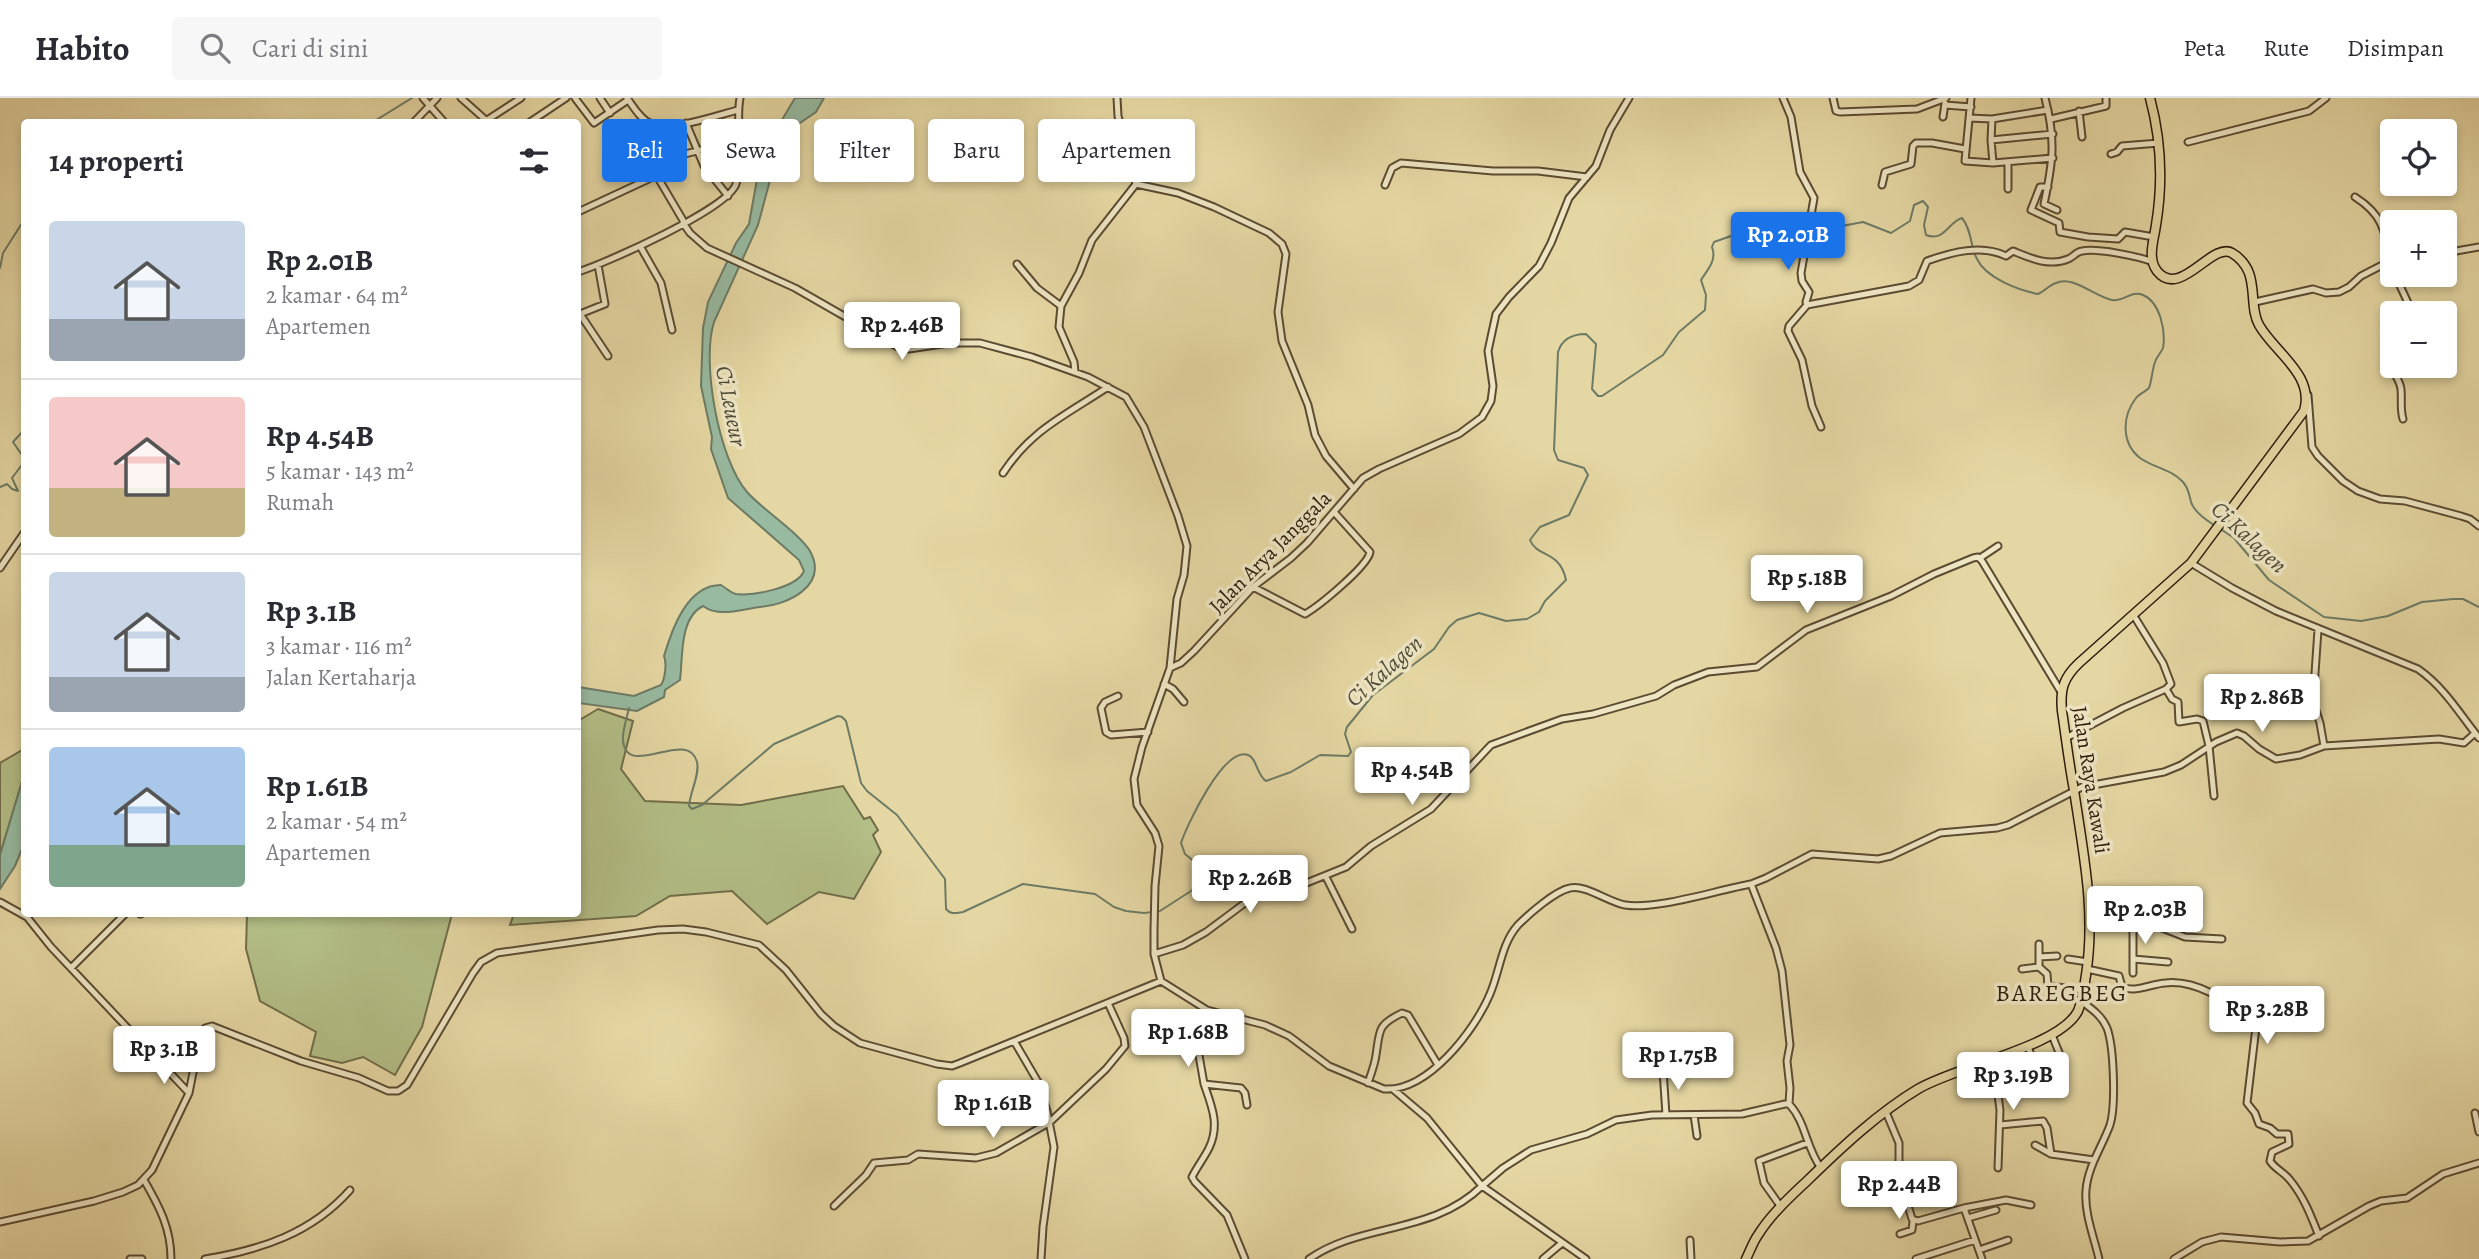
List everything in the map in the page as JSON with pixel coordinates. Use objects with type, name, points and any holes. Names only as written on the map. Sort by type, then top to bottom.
[{"type":"highway","points":[[2150,98],[2159,143],[2158,208],[2153,262],[2161,275],[2175,278],[2196,270],[2216,254],[2229,252],[2242,264],[2251,278],[2259,324],[2304,386]]},
{"type":"highway","name":"Jalan Raya Kawali","points":[[1746,1259],[1757,1236],[1781,1207],[1886,1112],[1918,1089],[1947,1074],[2052,1035],[2066,1026],[2077,1013],[2088,966],[2090,895],[2066,738],[2061,692],[2064,680],[2070,671],[2191,563],[2304,411],[2304,386]]},
{"type":"street","points":[[423,98],[441,119]]},
{"type":"street","points":[[417,119],[437,98]]},
{"type":"street","points":[[461,98],[483,119]]},
{"type":"street","points":[[467,104],[476,98]]},
{"type":"street","points":[[490,119],[521,98]]},
{"type":"street","points":[[534,119],[566,98]]},
{"type":"street","points":[[575,98],[592,122],[610,113],[628,99],[644,119]]},
{"type":"street","points":[[600,98],[610,113]]},
{"type":"street","points":[[739,119],[740,98]]},
{"type":"street","points":[[1117,98],[1118,116],[1136,184]]},
{"type":"street","name":"Jalan Arya Janggala","points":[[1170,668],[1181,663],[1253,587],[1291,558],[1363,478],[1459,434],[1482,417],[1491,401],[1493,386],[1488,351],[1496,314],[1539,266],[1569,198],[1600,158],[1614,121],[1629,98]]},
{"type":"street","points":[[1783,98],[1791,117],[1800,172],[1814,198],[1801,273],[1802,282],[1809,292],[1807,305]]},
{"type":"street","points":[[1833,98],[1836,111],[1840,112],[1917,109],[1928,103],[1946,100],[1971,107]]},
{"type":"street","points":[[1971,98],[1965,161],[1993,163],[2053,158]]},
{"type":"street","points":[[2045,98],[2053,134],[2053,158],[2044,204],[2057,210]]},
{"type":"street","points":[[2050,119],[2106,106],[2106,98]]},
{"type":"street","points":[[2188,142],[2309,111],[2326,98]]},
{"type":"street","points":[[1943,117],[1946,100]]},
{"type":"street","points":[[687,123],[738,110]]},
{"type":"street","points":[[1969,118],[1992,119],[2048,110]]},
{"type":"street","points":[[2079,111],[2082,136]]},
{"type":"street","points":[[1992,119],[1993,163]]},
{"type":"street","points":[[687,126],[696,151],[712,179],[728,197]]},
{"type":"street","points":[[1992,140],[2053,134]]},
{"type":"street","points":[[1882,185],[1886,172],[1911,164],[1914,143],[1932,143],[1965,149]]},
{"type":"street","points":[[2111,154],[2122,146],[2159,143]]},
{"type":"street","points":[[687,154],[701,150]]},
{"type":"street","points":[[2008,162],[2008,189]]},
{"type":"street","points":[[1385,185],[1392,168],[1401,163],[1493,171],[1538,171],[1587,177]]},
{"type":"street","points":[[581,211],[643,182]]},
{"type":"street","points":[[660,182],[699,243],[822,303],[898,347],[909,349],[949,343],[980,343],[1032,356],[1088,377],[1130,401],[1144,427],[1187,546],[1184,575],[1177,599],[1170,668],[1135,770],[1133,787],[1137,805],[1158,840],[1154,954],[1161,981],[1207,1010],[1265,1025],[1289,1036],[1329,1066],[1368,1083],[1394,1090],[1427,1118],[1482,1186],[1586,1259]]},
{"type":"street","points":[[581,271],[640,246],[684,223],[728,197],[737,182]]},
{"type":"street","points":[[1075,372],[1074,362],[1059,327],[1061,306],[1079,274],[1092,240],[1136,184]]},
{"type":"street","points":[[1136,184],[1178,193],[1214,207],[1269,233],[1282,244],[1286,254],[1278,312],[1282,341],[1308,405],[1315,435],[1326,456],[1354,489]]},
{"type":"street","points":[[2048,187],[2040,187],[2031,210],[2059,223],[2060,232],[2108,239],[2119,239],[2125,232],[2154,237]]},
{"type":"street","points":[[2355,197],[2378,217],[2380,222]]},
{"type":"street","points":[[640,246],[661,283],[672,330]]},
{"type":"street","points":[[2457,251],[2479,247]]},
{"type":"street","points":[[1821,427],[1810,401],[1802,360],[1788,331],[1789,326],[1807,305],[1909,286],[1919,280],[1927,261],[1978,249],[1994,250],[2006,256],[2013,251],[2046,262],[2068,259],[2078,251],[2092,250],[2120,256],[2129,254],[2153,262]]},
{"type":"street","points":[[1017,264],[1037,288],[1061,306]]},
{"type":"street","points":[[581,314],[605,304],[598,265]]},
{"type":"street","points":[[2255,302],[2312,289],[2339,292],[2349,287],[2361,275],[2380,266]]},
{"type":"street","points":[[581,316],[608,356]]},
{"type":"street","points":[[2395,378],[2401,386],[2400,410],[2403,419]]},
{"type":"street","points":[[2304,386],[2309,401],[2312,447],[2343,481],[2358,491],[2380,499],[2405,501],[2451,513],[2470,519],[2479,526]]},
{"type":"street","points":[[1003,473],[1019,450],[1051,422],[1108,387]]},
{"type":"street","points":[[1253,587],[1305,614],[1318,606],[1366,562],[1370,555],[1368,548],[1334,512]]},
{"type":"street","points":[[0,568],[20,544]]},
{"type":"street","points":[[1154,954],[1182,945],[1206,932],[1253,897],[1326,877],[1346,867],[1371,846],[1424,815],[1491,745],[1562,719],[1592,714],[1656,695],[1708,672],[1757,667],[1806,630],[1891,596],[1934,574],[1973,558],[1980,558],[1998,546]]},
{"type":"street","points":[[1980,558],[2061,692]]},
{"type":"street","points":[[1394,1090],[1409,1084],[1438,1065],[1452,1051],[1490,995],[1512,933],[1541,905],[1564,890],[1577,887],[1623,905],[1642,906],[1751,884],[1812,854],[1878,859],[1891,856],[1941,833],[2008,825],[2074,790],[2090,785],[2164,772],[2181,765],[2209,746],[2239,733],[2276,759],[2301,755],[2324,746],[2439,739],[2464,743],[2477,735],[2445,692],[2418,669],[2318,629],[2232,588],[2191,563]]},
{"type":"street","points":[[2066,738],[2166,689],[2171,682],[2134,616]]},
{"type":"street","points":[[2318,629],[2312,702],[2324,746]]},
{"type":"street","points":[[1164,684],[1173,689],[1184,702]]},
{"type":"street","points":[[2166,689],[2172,699],[2178,702],[2179,722],[2197,719],[2203,721],[2209,746],[2214,796]]},
{"type":"street","points":[[1118,696],[1105,702],[1101,708],[1106,732],[1111,735],[1148,732]]},
{"type":"street","points":[[1326,877],[1352,929]]},
{"type":"street","points":[[1751,884],[1772,936],[1782,971],[1790,1045],[1787,1061],[1789,1104],[1803,1127],[1807,1143],[1821,1168]]},
{"type":"street","points":[[2090,895],[2125,900],[2126,907],[2132,909],[2133,973]]},
{"type":"street","points":[[2,903],[21,912]]},
{"type":"street","points":[[27,917],[189,1093]]},
{"type":"street","points":[[71,968],[122,917]]},
{"type":"street","points":[[2134,917],[2185,937],[2221,939]]},
{"type":"street","points":[[2091,926],[2133,927]]},
{"type":"street","points":[[0,1222],[123,1192],[144,1180],[152,1170],[189,1093],[199,1042],[205,1028],[212,1026],[301,1061],[359,1078],[388,1091],[398,1091],[407,1085],[473,973],[486,958],[497,953],[658,930],[706,932],[759,946],[786,970],[834,1027],[860,1043],[879,1050],[952,1066],[1161,981]]},
{"type":"street","points":[[2039,944],[2039,967]]},
{"type":"street","points":[[2039,957],[2057,956]]},
{"type":"street","points":[[2068,959],[2119,976],[2122,986],[2128,989],[2167,982],[2215,993],[2254,1021],[2256,1027],[2247,1103],[2259,1124],[2277,1134],[2288,1134],[2289,1144],[2272,1152],[2270,1161],[2273,1166],[2282,1170],[2298,1191],[2308,1207],[2319,1236]]},
{"type":"street","points":[[2133,959],[2168,962]]},
{"type":"street","points":[[2021,969],[2039,967],[2048,974],[2048,986],[2084,990]]},
{"type":"street","points":[[2081,1001],[2102,1019],[2110,1043],[2112,1115],[2086,1188],[2086,1202],[2099,1259]]},
{"type":"street","points":[[834,1206],[876,1162],[908,1160],[918,1154],[984,1158],[1050,1122],[1106,1069],[1125,1046],[1108,1003]]},
{"type":"street","points":[[1207,1010],[1197,1022],[1196,1038],[1204,1084],[1214,1112],[1215,1130],[1210,1147],[1192,1177],[1227,1215],[1245,1259]]},
{"type":"street","points":[[1368,1083],[1376,1054],[1377,1036],[1385,1024],[1402,1013],[1408,1015],[1438,1065]]},
{"type":"street","points":[[2052,1035],[2062,1060]]},
{"type":"street","points":[[1014,1041],[1038,1082],[1054,1147],[1041,1259]]},
{"type":"street","points":[[2028,1046],[2039,1080]]},
{"type":"street","points":[[1993,1058],[2000,1101],[1998,1168]]},
{"type":"street","points":[[1663,1070],[1666,1115]]},
{"type":"street","points":[[1204,1084],[1241,1088],[1245,1093],[1247,1105]]},
{"type":"street","points":[[1309,1259],[1343,1240],[1411,1225],[1456,1206],[1518,1158],[1542,1146],[1580,1136],[1616,1120],[1666,1115],[1742,1114],[1789,1104]]},
{"type":"street","points":[[1886,1112],[1899,1143],[1899,1175],[1913,1220],[1912,1230],[1900,1234]]},
{"type":"street","points":[[2474,1113],[2479,1132]]},
{"type":"street","points":[[1694,1115],[1697,1136]]},
{"type":"street","points":[[2000,1125],[2043,1121],[2048,1128],[2051,1154]]},
{"type":"street","points":[[1781,1207],[1764,1182],[1759,1161],[1807,1143]]},
{"type":"street","points":[[2035,1145],[2051,1154],[2094,1160]]},
{"type":"street","points":[[2174,1259],[2202,1241],[2221,1237],[2294,1243],[2308,1241],[2369,1206],[2381,1201],[2407,1198],[2443,1174],[2479,1163]]},
{"type":"street","points":[[144,1180],[164,1216],[171,1259]]},
{"type":"street","points":[[205,1259],[256,1247],[298,1233],[324,1216],[350,1190]]},
{"type":"street","points":[[1913,1220],[2006,1200],[2031,1205]]},
{"type":"street","points":[[1964,1208],[1982,1259]]},
{"type":"street","points":[[1968,1218],[1996,1210]]},
{"type":"street","points":[[1690,1240],[1691,1259]]},
{"type":"street","points":[[1916,1259],[1976,1240]]},
{"type":"street","points":[[1979,1250],[2008,1240]]},
{"type":"street","points":[[1543,1259],[1562,1243]]},
{"type":"street","points":[[130,1259],[142,1259]]},
{"type":"shaded area","points":[[795,98],[824,98],[816,112],[800,123],[800,119],[782,119]]},
{"type":"shaded area","points":[[756,182],[770,182],[758,225],[714,322],[710,361],[715,410],[728,458],[737,477],[754,499],[805,544],[814,563],[814,574],[810,584],[802,591],[782,602],[723,612],[709,610],[703,606],[695,612],[686,629],[680,680],[665,690],[664,697],[637,711],[581,703],[581,687],[634,696],[661,685],[665,671],[664,656],[671,634],[683,610],[699,592],[721,585],[736,594],[763,592],[793,582],[804,571],[799,560],[728,498],[711,449],[712,437],[701,386],[703,328],[708,302],[736,243],[749,224]]},
{"type":"shaded area","points":[[598,709],[633,721],[621,769],[645,801],[741,805],[843,786],[864,819],[870,817],[878,830],[873,835],[881,852],[854,899],[819,892],[767,924],[732,891],[670,896],[636,916],[510,925],[513,917],[581,917],[581,719]]},
{"type":"shaded area","points":[[21,751],[21,785],[0,855],[0,763]]},
{"type":"shaded area","points":[[21,785],[21,851],[0,889],[0,855]]},
{"type":"shaded area","points":[[247,917],[451,917],[422,1027],[395,1075],[363,1057],[342,1063],[310,1056],[316,1032],[260,1001],[246,949]]},
{"type":"waterway","points":[[378,119],[412,98]]},
{"type":"waterway","name":"Ci Kalagen","points":[[629,708],[623,737],[627,752],[635,756],[646,756],[682,749],[691,753],[697,762],[689,806],[692,809],[702,805],[774,744],[838,716],[842,717],[846,721],[861,783],[897,815],[945,879],[946,909],[950,912],[963,912],[1023,884],[1095,894],[1114,907],[1126,911],[1160,911],[1191,891],[1203,878],[1201,867],[1185,854],[1181,843],[1208,789],[1228,762],[1238,755],[1248,755],[1266,781],[1291,772],[1320,755],[1348,756],[1351,752],[1345,734],[1347,727],[1373,695],[1434,649],[1457,620],[1479,613],[1506,621],[1527,619],[1539,612],[1545,601],[1566,580],[1559,564],[1533,546],[1530,540],[1540,527],[1569,515],[1588,475],[1584,468],[1558,460],[1554,450],[1558,352],[1565,341],[1572,336],[1586,334],[1596,344],[1592,389],[1598,396],[1602,396],[1663,355],[1679,332],[1705,310],[1706,295],[1701,280],[1713,260],[1714,242],[1748,230],[1842,226],[1863,222],[1891,233],[1910,221],[1914,205],[1923,201],[1928,207],[1924,225],[1926,235],[1938,236],[1962,218],[1981,266],[2012,286],[2038,294],[2063,281],[2077,284],[2112,300],[2139,294],[2154,304],[2164,334],[2163,348],[2155,362],[2149,388],[2136,398],[2128,413],[2126,429],[2129,445],[2140,458],[2173,474],[2183,482],[2195,509],[2214,525]]},
{"type":"waterway","points":[[0,268],[3,253],[21,225]]},
{"type":"waterway","points":[[21,433],[13,442],[21,454]]},
{"type":"waterway","points":[[0,487],[7,484],[18,491],[12,478],[21,466]]},
{"type":"waterway","name":"Ci Kalagen","points":[[2219,528],[2234,538],[2269,580],[2324,617],[2361,621],[2388,616],[2422,602],[2453,599],[2463,599],[2479,607]]},
{"type":"district","name":"BAREGBEG","points":[[2062,993]]},
{"type":"water label","name":"Ci Leueur","points":[[731,406]]}]
